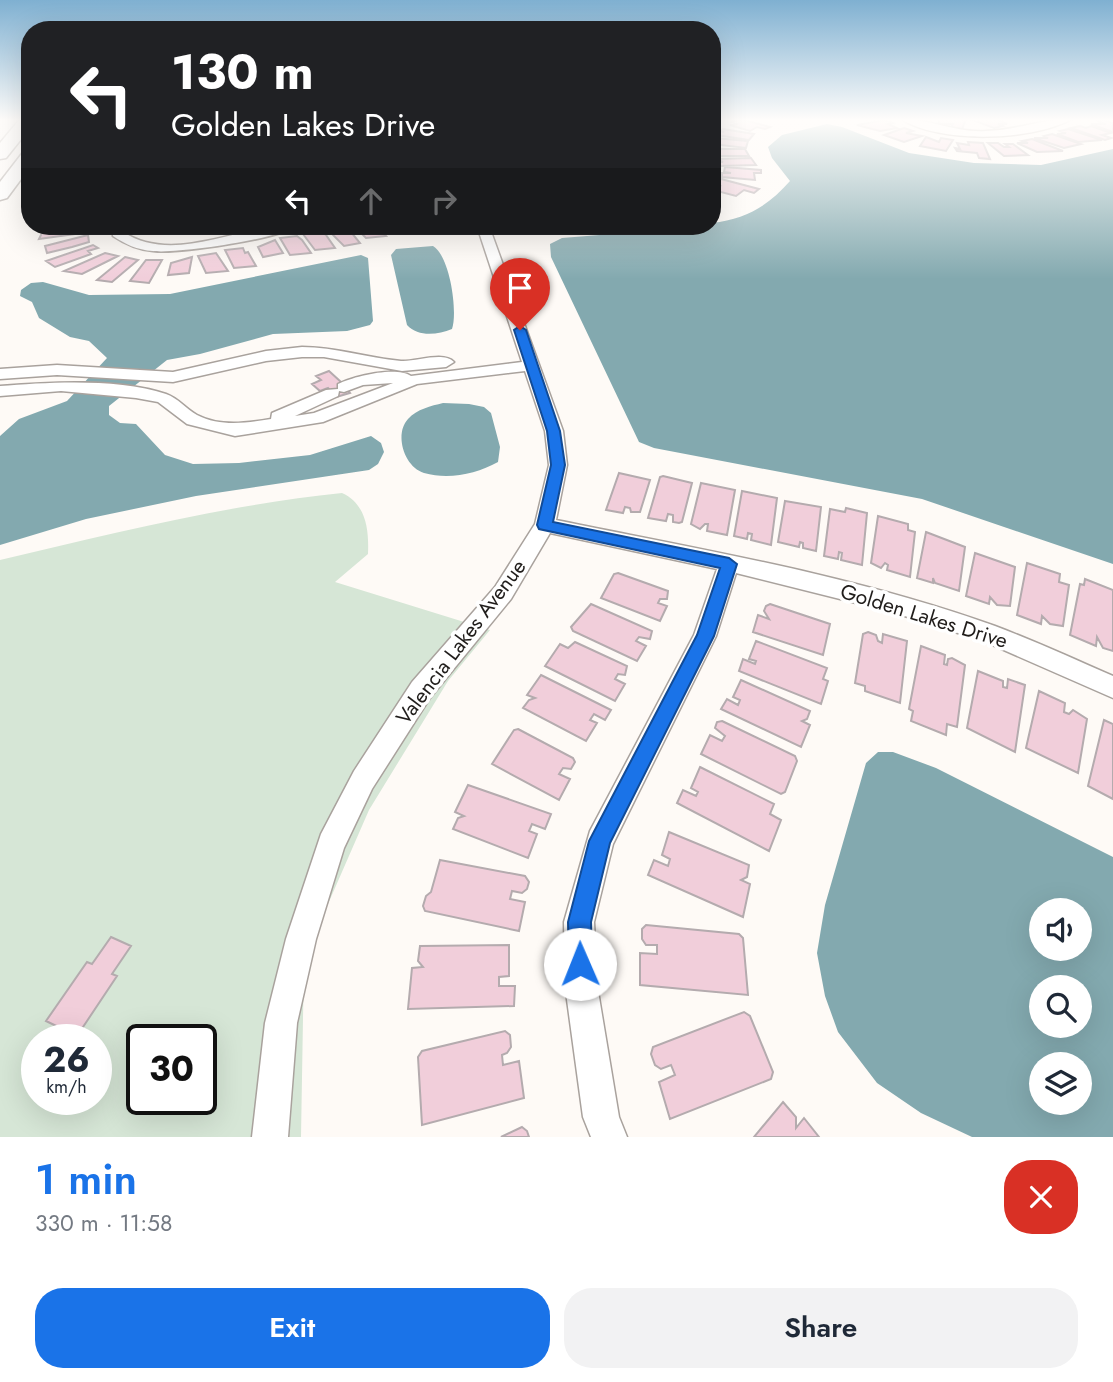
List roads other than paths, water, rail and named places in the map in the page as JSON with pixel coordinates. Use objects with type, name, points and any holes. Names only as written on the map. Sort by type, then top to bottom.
[{"type":"main road","points":[[0,194],[17,172]]},
{"type":"street","points":[[119,235],[124,240],[163,248],[246,235]]},
{"type":"street","name":"Valencia Lakes Avenue","points":[[270,1137],[281,1023],[301,939],[331,844],[363,780],[421,690],[503,593],[545,525],[558,465],[554,431],[486,235]]},
{"type":"street","points":[[0,374],[27,371],[77,372],[149,377],[199,373],[266,356],[302,352],[324,352],[402,366],[530,359]]},
{"type":"street","points":[[0,391],[61,386],[136,393],[163,398],[193,420],[235,430],[317,418],[414,380],[530,359]]},
{"type":"street","points":[[173,406],[177,395],[199,373]]},
{"type":"street","points":[[260,427],[360,380],[451,375]]},
{"type":"street","name":"Golden Lakes Drive","points":[[545,525],[729,564],[892,603],[990,634],[1113,687]]},
{"type":"street","points":[[609,1137],[601,1117],[581,985],[579,922],[600,841],[705,636],[729,564]]},
{"type":"water","points":[[783,172],[1113,172],[1113,564],[922,499],[654,448],[639,442],[551,257],[550,244],[562,238],[600,235],[721,235],[721,222],[756,210],[790,181]]},
{"type":"water","points":[[433,246],[439,252],[448,272],[454,321],[452,329],[428,334],[417,332],[407,325],[391,255],[396,249]]},
{"type":"water","points":[[361,255],[368,258],[373,321],[370,325],[347,331],[273,334],[167,360],[109,406],[109,415],[120,423],[136,424],[165,455],[193,464],[239,463],[310,455],[371,436],[381,443],[384,452],[378,464],[369,470],[196,496],[86,519],[0,545],[0,436],[19,419],[67,401],[107,358],[89,341],[70,337],[39,318],[32,302],[20,296],[21,290],[31,283],[43,282],[89,295],[170,294]]},
{"type":"water","points":[[443,403],[484,407],[491,413],[500,447],[498,462],[472,473],[453,476],[424,473],[411,464],[403,449],[404,425],[424,408]]},
{"type":"water","points":[[878,752],[893,752],[936,768],[1113,857],[1113,1137],[972,1137],[921,1113],[877,1083],[838,1032],[825,996],[817,953],[825,905],[866,763]]}]
